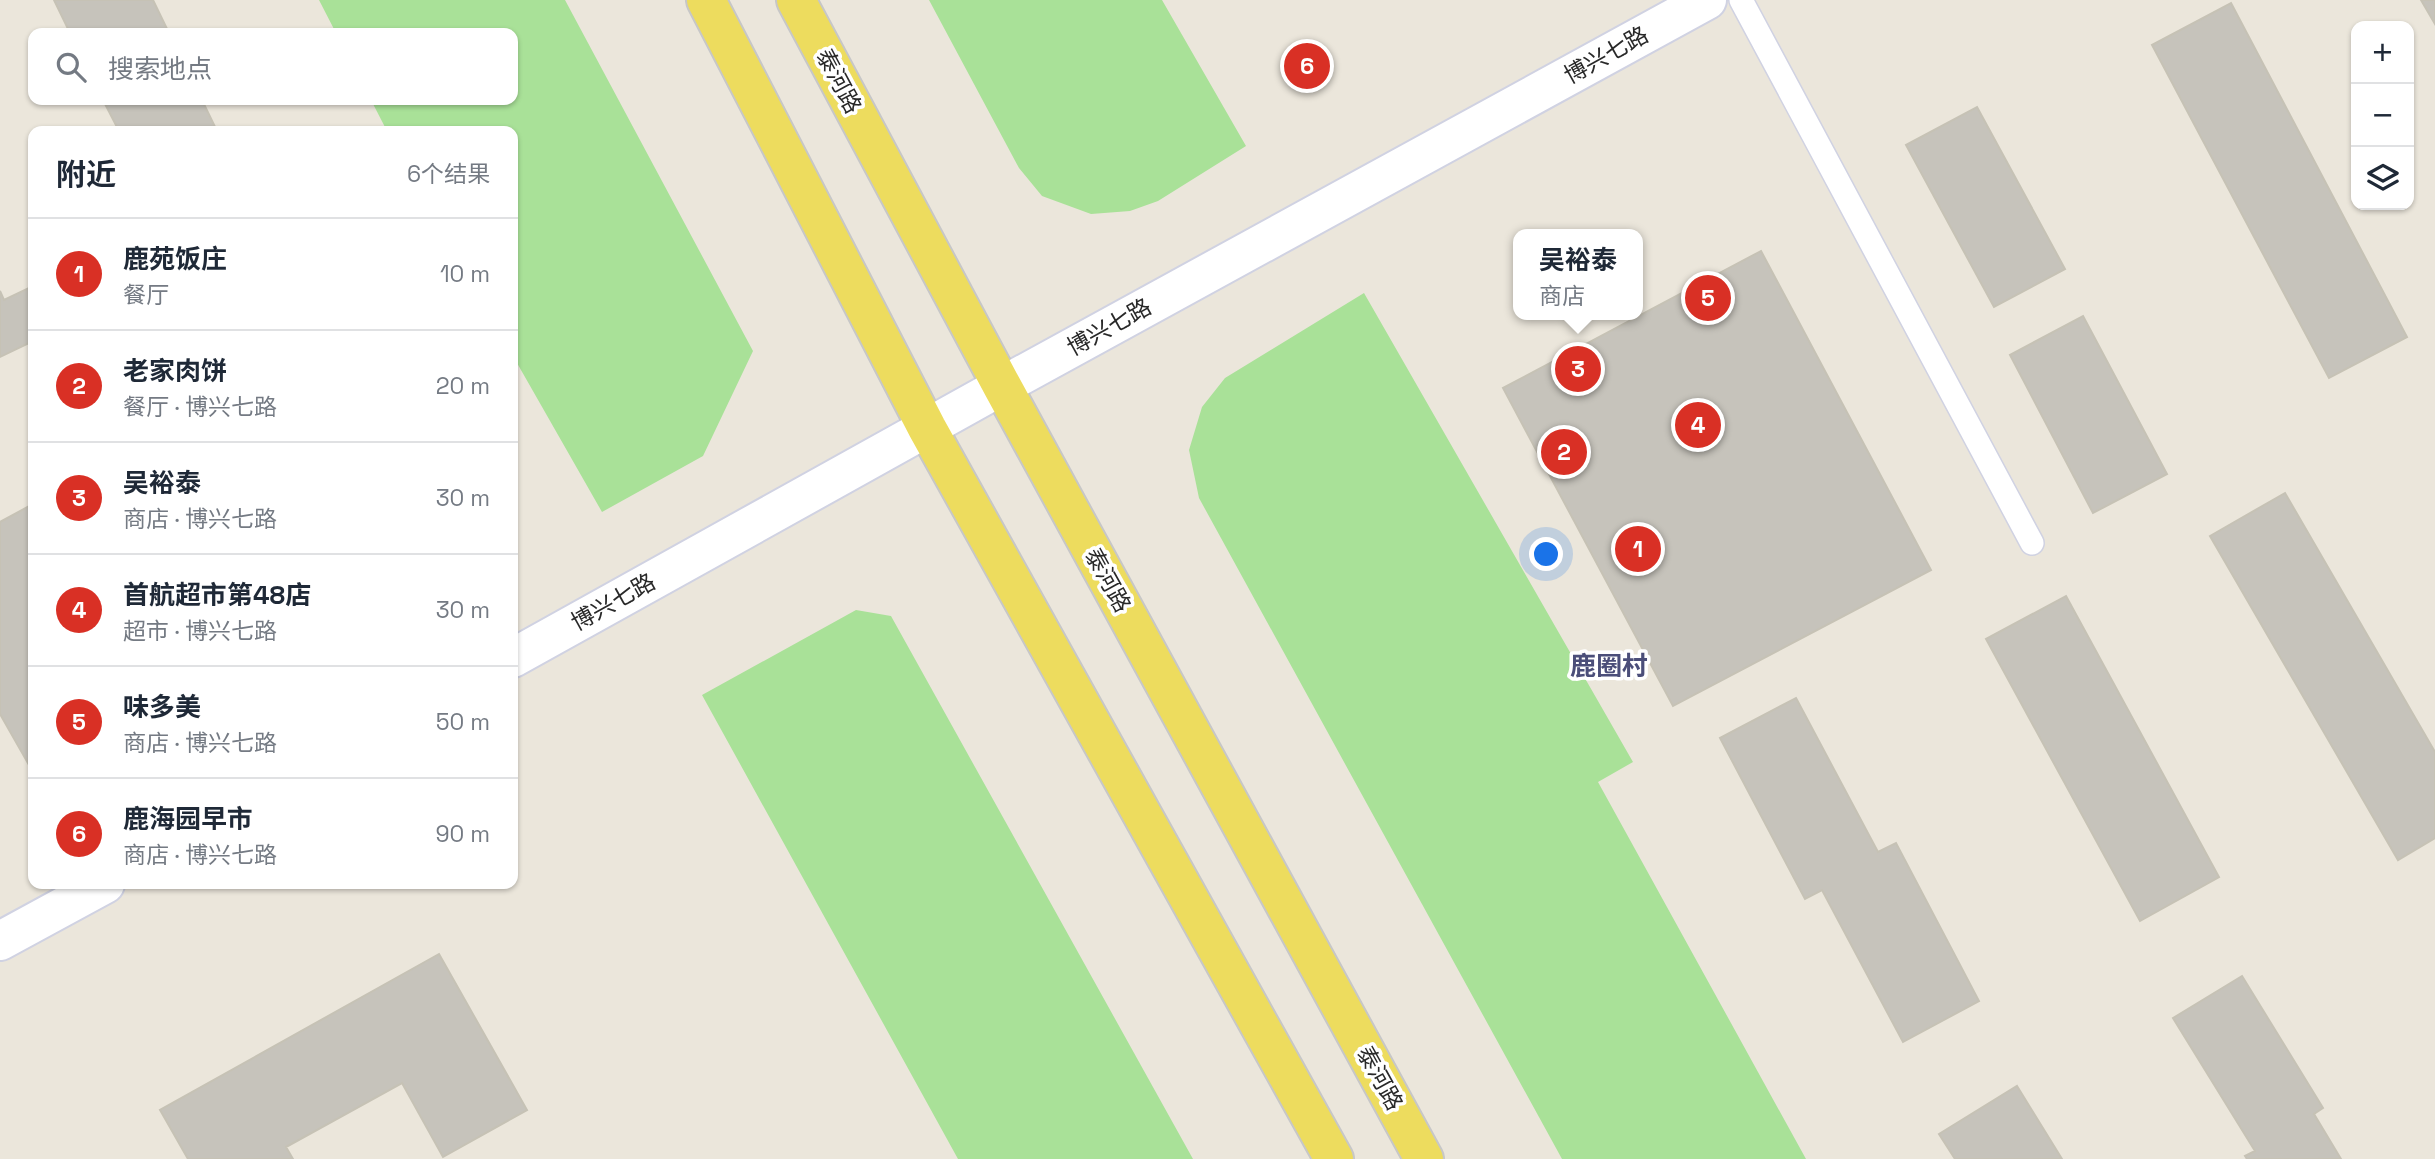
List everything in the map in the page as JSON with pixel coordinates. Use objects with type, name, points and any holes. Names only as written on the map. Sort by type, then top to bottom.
[{"type":"main road","points":[[706,0],[927,428],[1334,1159]]},
{"type":"main road","name":"泰河路","points":[[796,0],[1002,386],[1424,1159]]},
{"type":"street","name":"博兴七路","points":[[518,655],[1002,386],[1707,0]]},
{"type":"street","points":[[0,941],[96,889]]},
{"type":"lane","points":[[1741,0],[2032,543]]},
{"type":"green space","points":[[319,0],[565,0],[753,351],[703,456],[602,512],[518,365],[518,126],[384,126],[374,105],[518,105],[518,28],[333,28]]},
{"type":"green space","points":[[929,0],[1162,0],[1246,146],[1158,201],[1130,211],[1091,214],[1042,196],[1019,168]]},
{"type":"green space","points":[[1364,293],[1633,762],[1598,782],[1806,1159],[1562,1159],[1199,498],[1189,450],[1202,407],[1225,378]]},
{"type":"green space","points":[[856,610],[891,616],[1193,1159],[958,1159],[702,695]]},
{"type":"building","points":[[54,0],[153,0],[167,28],[68,28]]},
{"type":"building","points":[[2421,0],[2435,0],[2435,24]]},
{"type":"building","points":[[2231,3],[2407,337],[2329,378],[2152,45]]},
{"type":"building","points":[[106,105],[204,105],[215,126],[116,126]]},
{"type":"building","points":[[1977,107],[2065,269],[1994,307],[1906,145]]},
{"type":"building","points":[[1761,251],[1931,570],[1673,706],[1503,388],[1631,320],[1643,320],[1643,314]]},
{"type":"building","points":[[28,288],[28,343],[0,357],[0,291],[4,300]]},
{"type":"building","points":[[2083,316],[2167,474],[2093,513],[2010,355]]},
{"type":"building","points":[[2285,493],[2435,752],[2435,838],[2398,860],[2210,536]]},
{"type":"building","points":[[28,507],[28,763],[0,714],[0,522]]},
{"type":"building","points":[[2066,596],[2219,877],[2140,921],[1986,639]]},
{"type":"building","points":[[1796,698],[1878,852],[1896,843],[1979,1001],[1903,1042],[1822,890],[1805,899],[1720,738]]},
{"type":"building","points":[[439,954],[527,1110],[443,1157],[402,1083],[286,1147],[293,1159],[188,1159],[160,1110]]},
{"type":"building","points":[[2242,976],[2323,1108],[2314,1114],[2341,1159],[2247,1159],[2245,1156],[2255,1151],[2173,1018]]},
{"type":"building","points":[[2017,1086],[2062,1159],[1955,1159],[1939,1134]]},
{"type":"place","name":"鹿海园早市","points":[[1307,66]]},
{"type":"place","name":"味多美","points":[[1708,298]]},
{"type":"place","name":"吴裕泰","points":[[1578,369]]},
{"type":"place","name":"首航超市第48店","points":[[1698,425]]},
{"type":"place","name":"老家肉饼","points":[[1564,452]]},
{"type":"place","name":"鹿苑饭庄","points":[[1638,549]]},
{"type":"district","name":"鹿圈村","points":[[1609,666]]}]
